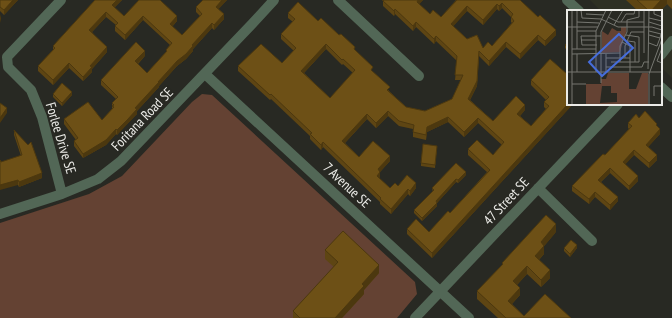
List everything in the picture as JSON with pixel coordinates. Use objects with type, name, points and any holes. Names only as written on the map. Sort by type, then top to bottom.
[{"type":"street","name":"Forlee Drive SE","points":[[61,0],[7,57],[8,67],[30,90],[42,117],[62,194]]},
{"type":"street","name":"Foritana Road SE","points":[[0,214],[62,194],[98,179],[121,161],[274,0]]},
{"type":"street","points":[[338,0],[419,76]]},
{"type":"street","points":[[567,0],[578,10]]},
{"type":"street","points":[[662,54],[672,41]]},
{"type":"street","name":"7 Avenue SE","points":[[205,74],[469,318]]},
{"type":"street","points":[[662,88],[672,97]]},
{"type":"street","name":"47 Street SE","points":[[415,318],[617,105]]},
{"type":"street","points":[[538,188],[592,241]]},
{"type":"shaded area","points":[[590,0],[672,0],[672,78],[662,68],[662,10],[600,10]]},
{"type":"shaded area","points":[[202,94],[212,95],[415,282],[417,294],[397,318],[0,318],[0,223],[89,194],[122,176],[192,102]]},
{"type":"building","points":[[0,0],[13,0],[4,10],[0,7]]},
{"type":"building","points":[[95,0],[117,0],[112,5],[124,16],[139,0],[160,0],[177,16],[170,24],[182,35],[202,14],[196,7],[203,0],[222,0],[216,7],[224,14],[214,25],[212,23],[186,54],[177,61],[158,82],[135,108],[137,109],[117,130],[116,129],[106,140],[83,154],[74,141],[78,138],[64,119],[88,102],[102,120],[114,107],[112,106],[114,105],[112,103],[118,97],[101,80],[136,42],[145,51],[135,61],[147,73],[167,51],[166,50],[172,43],[143,16],[125,35],[115,26],[118,23],[106,12],[89,30],[107,47],[90,66],[92,67],[83,77],[69,63],[53,80],[38,66],[55,48],[53,46]]},
{"type":"building","points":[[384,0],[418,0],[417,2],[430,14],[433,10],[441,17],[457,0],[520,0],[538,17],[540,15],[556,30],[545,41],[538,35],[520,54],[506,42],[489,61],[479,51],[477,81],[468,99],[493,121],[516,96],[525,105],[517,114],[531,126],[549,106],[544,102],[549,97],[531,80],[550,59],[567,74],[567,105],[432,253],[407,229],[416,219],[429,232],[448,211],[450,213],[490,170],[468,149],[477,140],[493,155],[504,142],[478,118],[464,132],[448,117],[427,127],[426,135],[413,132],[414,125],[399,121],[388,111],[376,123],[367,114],[342,141],[359,157],[373,141],[390,156],[378,169],[380,172],[377,176],[390,188],[395,183],[398,186],[407,175],[416,183],[410,191],[408,189],[391,209],[323,142],[321,145],[310,134],[312,133],[271,94],[270,95],[238,66],[261,44],[282,63],[296,48],[281,34],[295,19],[288,13],[298,2],[318,21],[321,18],[339,35],[341,34],[355,47],[354,49],[373,67],[371,70],[390,87],[387,90],[406,107],[425,111],[452,99],[463,75],[455,75],[457,56],[436,36],[434,39],[416,22],[413,26],[395,9],[394,11],[383,1]],"holes":[[[502,3],[513,14],[511,17],[514,21],[492,46],[488,42],[483,48],[477,35],[467,39],[451,24],[467,6],[483,20],[497,4],[499,6]],[[326,44],[342,60],[343,59],[355,70],[330,98],[301,71]]]},
{"type":"building","points":[[637,0],[661,0],[652,10],[648,10]]},
{"type":"building","points":[[62,83],[72,92],[62,103],[53,94]]},
{"type":"building","points":[[0,103],[7,108],[0,118]]},
{"type":"building","points":[[645,111],[660,129],[646,145],[657,155],[649,163],[634,150],[623,162],[638,176],[629,186],[610,168],[598,180],[618,197],[610,205],[595,192],[589,199],[572,186],[603,154],[605,155],[632,126],[628,123],[636,114],[639,118]]},
{"type":"building","points":[[14,130],[28,145],[31,142],[42,173],[19,182],[18,180],[0,185],[0,160],[1,162],[22,155]]},
{"type":"building","points":[[423,144],[437,146],[435,165],[421,163]]},
{"type":"building","points":[[456,163],[466,172],[458,180],[456,179],[436,201],[437,203],[422,218],[414,210],[434,190],[432,188]]},
{"type":"building","points":[[546,215],[556,224],[541,242],[544,246],[535,256],[550,270],[541,280],[527,266],[513,281],[520,288],[508,301],[524,316],[545,294],[571,318],[506,318],[477,291]]},
{"type":"building","points":[[343,231],[379,265],[362,284],[364,286],[335,318],[300,318],[293,311],[338,262],[325,250]]},
{"type":"building","points":[[571,240],[577,245],[570,254],[564,248]]}]
